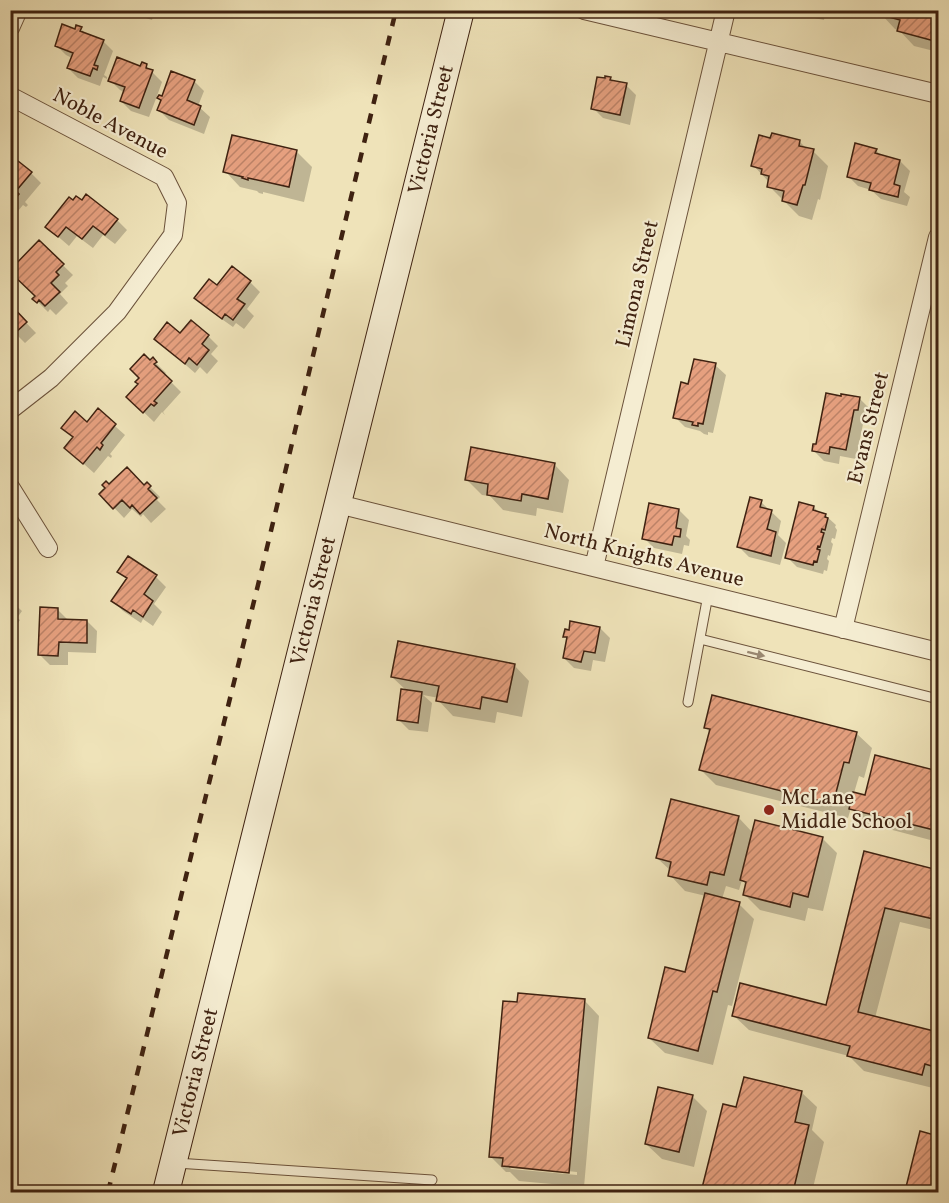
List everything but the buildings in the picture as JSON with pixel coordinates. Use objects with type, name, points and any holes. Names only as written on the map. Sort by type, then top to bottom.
[{"type":"street","points":[[10,28],[18,10]]},
{"type":"street","name":"Victoria Street","points":[[166,1192],[461,10]]},
{"type":"street","points":[[584,10],[939,94]]},
{"type":"street","name":"Limona Street","points":[[594,567],[726,10]]},
{"type":"street","name":"Noble Avenue","points":[[10,96],[164,177],[177,203],[174,235],[117,312],[51,378],[10,410]]},
{"type":"street","name":"Evans Street","points":[[843,629],[939,237]]},
{"type":"street","points":[[10,487],[48,548]]},
{"type":"street","name":"North Knights Avenue","points":[[338,504],[939,652]]},
{"type":"lane","points":[[688,702],[708,596]]},
{"type":"lane","points":[[700,639],[939,699]]},
{"type":"lane","points":[[174,1162],[432,1180]]},
{"type":"railway","points":[[108,1192],[258,585],[396,10]]},
{"type":"place","name":"McLane Middle School","points":[[769,810]]}]
